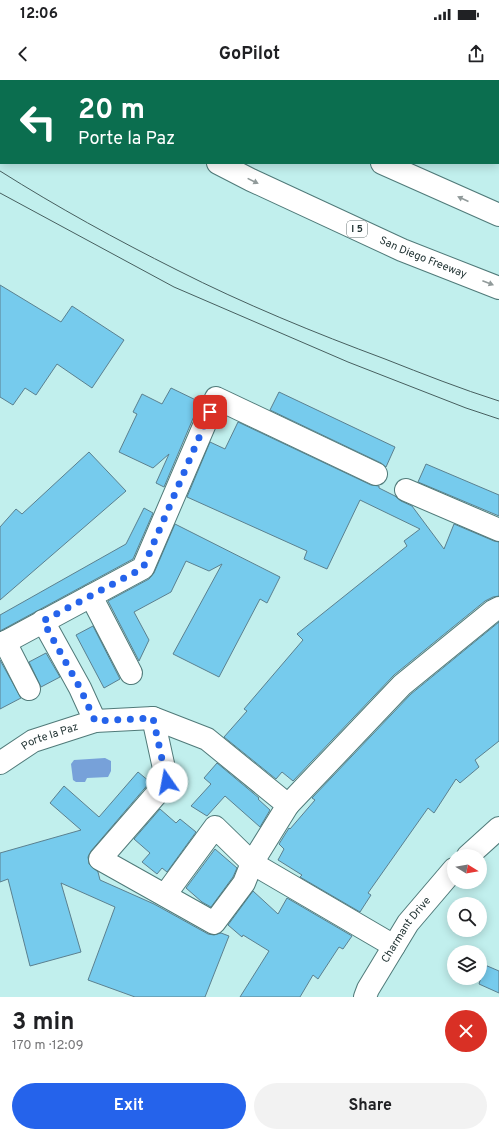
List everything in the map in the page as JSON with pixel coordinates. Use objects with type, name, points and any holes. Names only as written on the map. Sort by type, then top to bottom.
[{"type":"main road","name":"San Diego Freeway","points":[[220,164],[251,180],[402,250],[499,288]]},
{"type":"main road","points":[[384,164],[499,215]]},
{"type":"main road","points":[[29,690],[3,643],[143,568],[216,398],[376,474]]},
{"type":"main road","points":[[406,490],[499,530]]},
{"type":"main road","points":[[91,596],[131,673]]},
{"type":"main road","points":[[153,718],[167,782],[100,859],[214,923],[244,883],[252,863],[288,805],[402,685],[493,611],[499,608]]},
{"type":"main road","points":[[43,621],[80,688],[95,721]]},
{"type":"main road","points":[[153,718],[207,739],[288,805]]},
{"type":"main road","name":"Porte la Paz","points":[[0,763],[33,741],[95,721],[153,718]]},
{"type":"main road","points":[[165,895],[215,827],[252,863],[394,946]]},
{"type":"main road","points":[[476,849],[499,828]]},
{"type":"main road","name":"Charmant Drive","points":[[366,997],[368,989],[408,923],[447,877]]},
{"type":"water","points":[[105,758],[111,761],[111,771],[108,777],[87,778],[85,782],[76,782],[73,780],[71,764],[74,760]]},
{"type":"building","points":[[0,285],[61,322],[72,306],[124,340],[92,388],[57,364],[36,395],[25,388],[13,405],[0,397]]},
{"type":"building","points":[[171,388],[200,402],[164,487],[156,483],[169,454],[153,468],[119,452],[137,414],[133,412],[142,394],[162,404]]},
{"type":"building","points":[[279,392],[395,447],[386,467],[381,463],[270,410]]},
{"type":"building","points":[[238,422],[371,485],[379,486],[379,488],[412,506],[444,549],[454,524],[499,542],[499,596],[485,601],[394,675],[293,781],[282,772],[276,779],[224,737],[247,711],[244,709],[303,640],[297,634],[407,546],[404,541],[420,529],[360,500],[327,569],[304,559],[307,551],[187,497],[210,442],[225,449]]},
{"type":"building","points":[[89,452],[126,491],[0,600],[0,527],[16,509],[22,514]]},
{"type":"building","points":[[426,464],[499,495],[499,516],[418,482]]},
{"type":"building","points":[[144,508],[153,513],[133,559],[0,631],[0,615],[126,544]]},
{"type":"building","points":[[175,524],[280,577],[267,603],[260,599],[219,677],[173,654],[222,564],[209,571],[186,561],[171,592],[134,612],[149,640],[139,661],[108,601],[149,579],[154,573]]},
{"type":"building","points":[[499,622],[499,741],[475,760],[479,767],[460,783],[456,779],[434,813],[428,808],[368,893],[371,895],[360,912],[300,877],[302,875],[278,860],[284,849],[279,844],[289,828],[290,829],[315,800],[312,798],[411,694]]},
{"type":"building","points":[[93,626],[120,679],[104,688],[76,635]]},
{"type":"building","points":[[46,653],[60,677],[41,687],[29,662]]},
{"type":"building","points":[[0,660],[21,698],[0,709]]},
{"type":"building","points":[[217,763],[259,798],[258,799],[270,810],[260,827],[225,796],[207,816],[191,806],[211,784],[204,778]]},
{"type":"building","points":[[138,772],[150,782],[91,851],[88,857],[89,864],[98,872],[100,880],[154,904],[208,934],[214,935],[221,933],[229,936],[205,997],[135,997],[88,980],[115,907],[61,883],[81,952],[30,966],[8,879],[0,882],[0,853],[81,830],[50,803],[64,786],[99,817]]},
{"type":"building","points":[[160,809],[176,823],[180,819],[196,832],[167,872],[162,868],[157,874],[142,862],[150,853],[134,839]]},
{"type":"building","points":[[215,849],[237,868],[233,877],[211,907],[202,902],[186,888]]},
{"type":"building","points":[[253,891],[278,914],[287,898],[352,936],[343,949],[339,947],[318,979],[313,975],[300,997],[240,997],[269,951],[243,935],[242,937],[228,925]]},
{"type":"building","points":[[487,966],[499,971],[499,993],[481,985],[487,985]]},
{"type":"tram line","points":[[0,171],[110,235],[228,295],[332,339],[499,401]]},
{"type":"tram line","points":[[0,193],[174,287],[348,362],[466,408],[499,419]]},
{"type":"route","points":[[167,782],[153,718],[95,721],[80,688],[43,621],[143,568],[210,412]]}]
